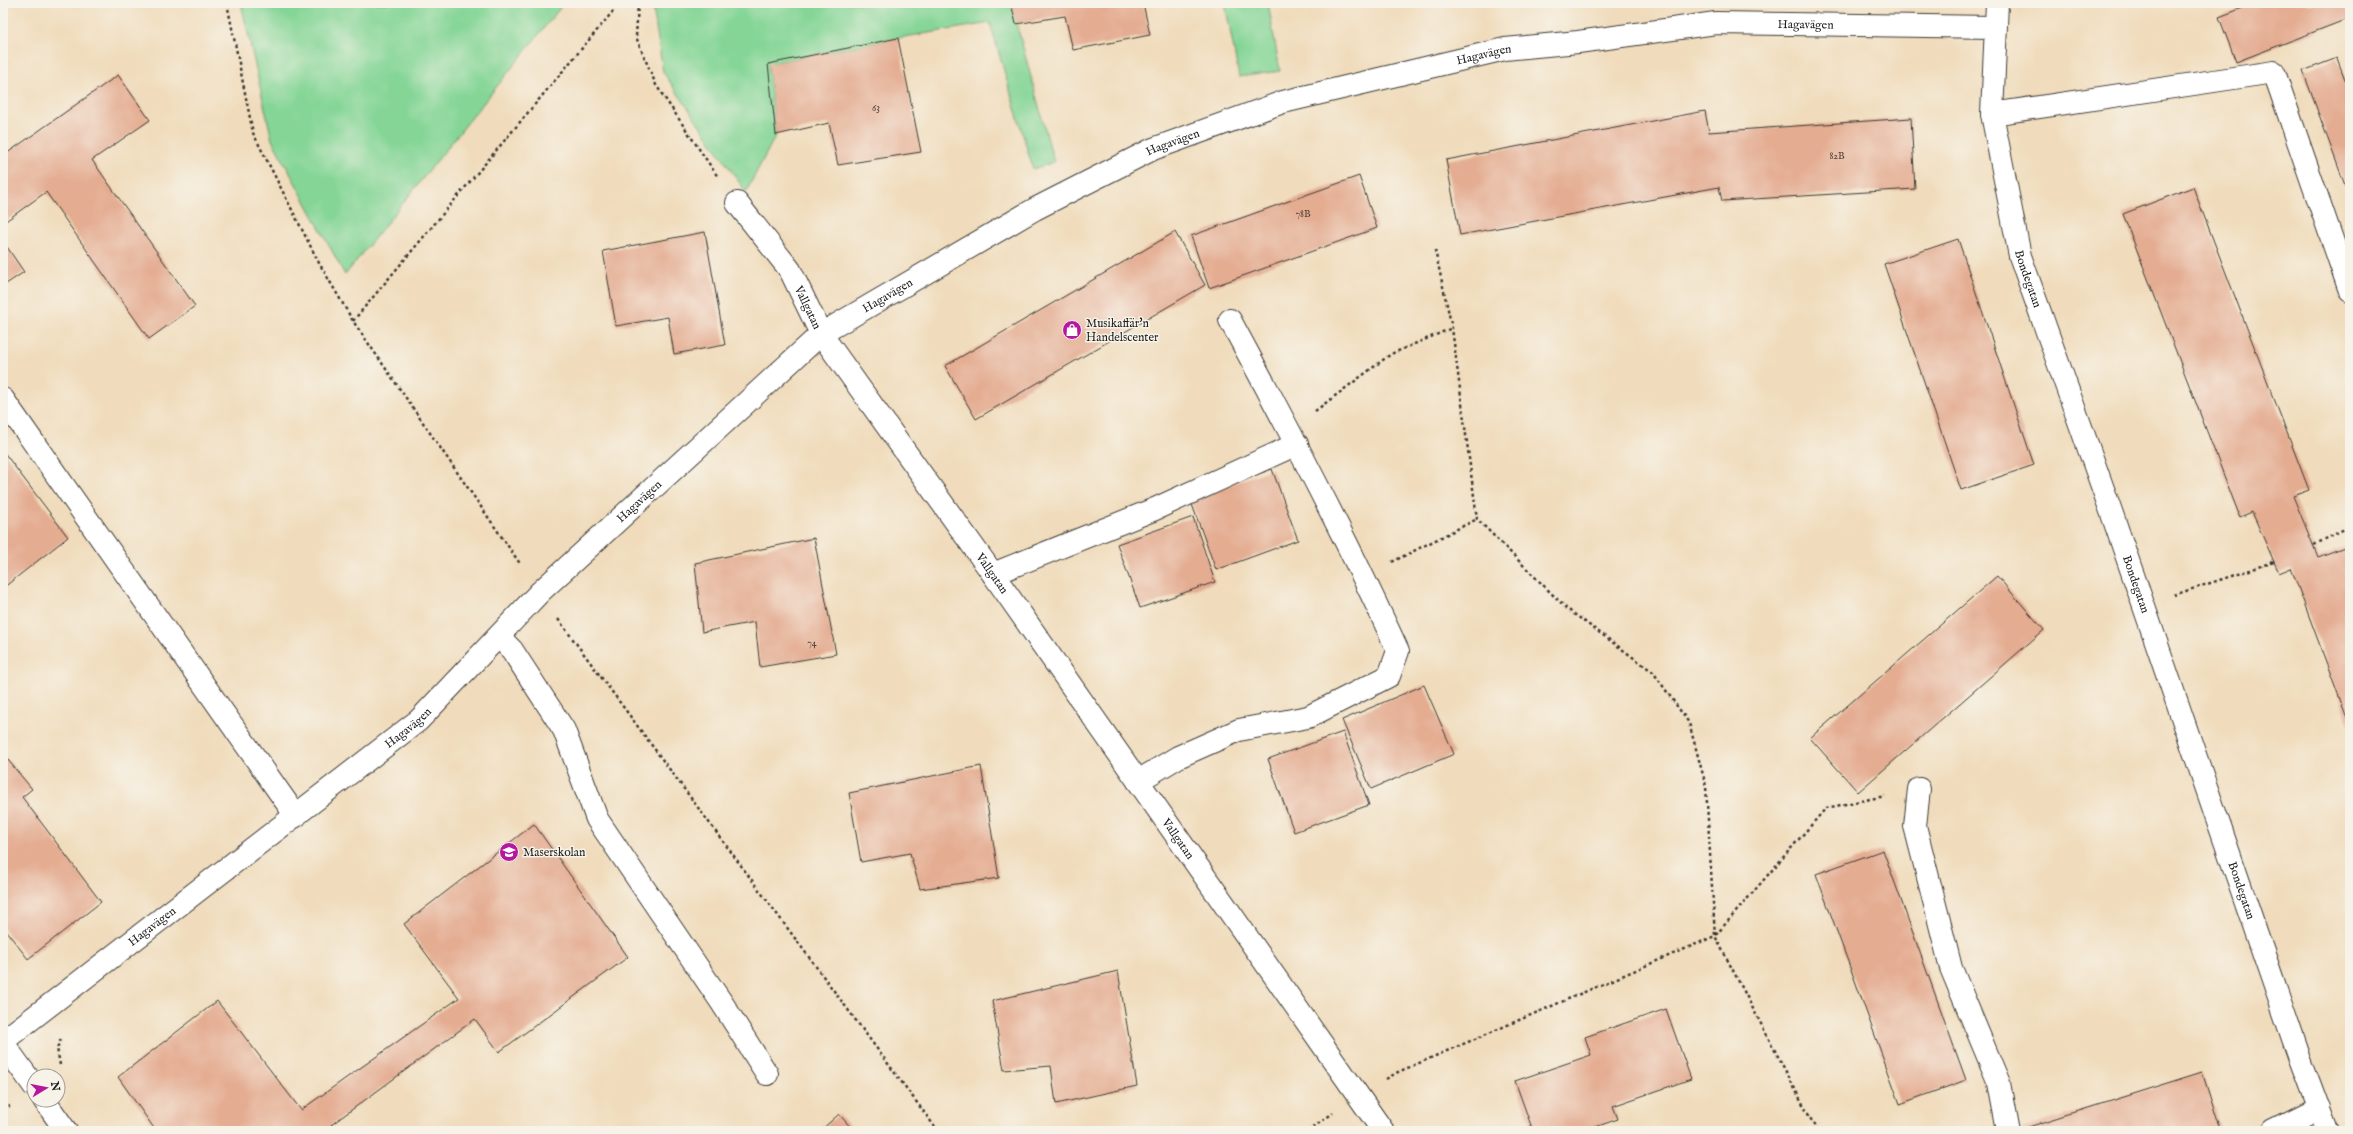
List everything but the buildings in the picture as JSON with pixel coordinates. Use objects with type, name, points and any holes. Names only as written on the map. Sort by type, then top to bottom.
[{"type":"street","name":"Bondegatan","points":[[1997,3],[1994,28],[1992,114],[2020,256],[2327,1131]]},
{"type":"street","name":"Hagavägen","points":[[3,1042],[419,720],[540,592],[821,334],[1035,209],[1153,149],[1283,102],[1505,50],[1578,42],[1716,23],[1994,28]]},
{"type":"street","points":[[1992,114],[2274,72],[2350,291]]},
{"type":"street","name":"Vallgatan","points":[[737,203],[790,270],[821,334],[994,574],[1383,1131]]},
{"type":"street","points":[[1138,781],[1178,757],[1239,730],[1308,717],[1389,676],[1398,651],[1364,576],[1293,437],[1230,320]]},
{"type":"street","points":[[3,399],[296,816]]},
{"type":"street","points":[[994,574],[1155,509],[1293,437]]},
{"type":"street","points":[[499,637],[512,650],[564,730],[597,820],[722,1003],[767,1074]]},
{"type":"street","points":[[1919,789],[1915,826],[1951,968],[1999,1083],[2008,1131]]},
{"type":"street","points":[[3,1042],[26,1075]]},
{"type":"street","points":[[50,1108],[66,1131]]},
{"type":"street","points":[[2273,1131],[2319,1108]]},
{"type":"path","points":[[227,3],[253,133],[319,263],[353,321],[554,614],[938,1131]]},
{"type":"path","points":[[353,321],[620,3]]},
{"type":"path","points":[[638,3],[636,37],[656,85],[737,203]]},
{"type":"path","points":[[1435,250],[1452,328],[1477,519],[1566,608],[1653,672],[1689,723],[1706,786],[1715,936],[1817,1131]]},
{"type":"path","points":[[1293,437],[1391,354],[1452,328]]},
{"type":"path","points":[[1364,576],[1477,519]]},
{"type":"path","points":[[2314,546],[2350,526]]},
{"type":"path","points":[[2143,606],[2274,562]]},
{"type":"path","points":[[1358,1096],[1398,1072],[1715,936],[1826,808],[1919,789]]},
{"type":"green space","points":[[241,3],[564,3],[345,275],[272,140]]},
{"type":"green space","points":[[657,3],[1011,3],[1054,162],[1033,169],[990,23],[898,38],[768,64],[776,135],[746,192],[663,72],[653,8]]},
{"type":"green space","points":[[1225,3],[1268,3],[1280,71],[1239,77]]},
{"type":"place","name":"Musikaffär'n Handelscenter","points":[[1072,330]]},
{"type":"place","name":"Maserskolan","points":[[509,852]]}]
